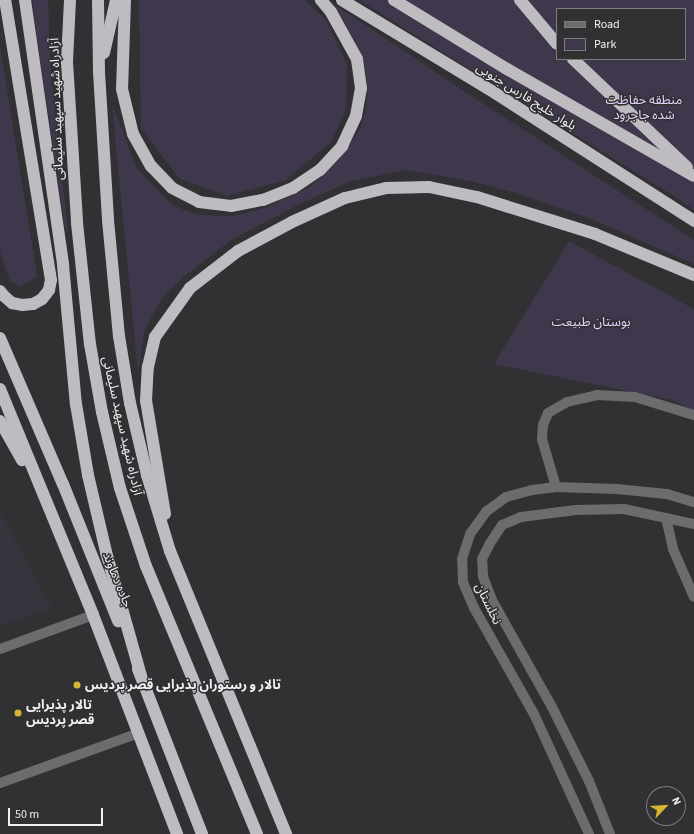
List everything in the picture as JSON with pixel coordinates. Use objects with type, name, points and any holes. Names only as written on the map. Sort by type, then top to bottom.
[{"type":"highway","points":[[0,291],[12,303],[22,305],[33,304],[42,299],[48,290],[51,280],[5,0]]},
{"type":"highway","points":[[25,0],[63,266],[76,404],[88,475],[106,552],[141,676]]},
{"type":"highway","points":[[61,0],[67,62]]},
{"type":"highway","name":"آزادراه شهید سپهبد سلیمانی","points":[[70,0],[67,62],[77,223],[90,344],[102,412],[120,488],[146,566],[257,834]]},
{"type":"highway","name":"آزادراه شهید سپهبد سلیمانی","points":[[98,0],[100,72],[108,220],[119,336],[133,418],[147,475],[170,551],[286,834]]},
{"type":"highway","points":[[100,72],[116,0]]},
{"type":"highway","points":[[125,0],[122,89],[133,134],[151,166],[172,188],[199,202],[231,206],[263,200],[293,188],[320,170],[342,146],[356,116],[361,88],[357,59],[331,12],[321,0]]},
{"type":"highway","name":"بلوار خلیج فارس جنوبی","points":[[342,0],[495,93],[694,221]]},
{"type":"highway","name":"بلوار خلیج فارس جنوبی","points":[[394,0],[507,69],[694,175]]},
{"type":"highway","points":[[520,0],[556,43]]},
{"type":"highway","points":[[574,60],[694,175]]},
{"type":"highway","points":[[170,551],[161,481],[146,401],[148,367],[155,337],[190,288],[238,251],[292,222],[344,198],[386,188],[429,187],[477,197],[595,234],[694,276]]},
{"type":"highway","name":"جاده دماوند","points":[[0,338],[63,484],[141,676],[202,834]]},
{"type":"highway","points":[[0,389],[93,615],[177,834]]},
{"type":"highway","points":[[0,421],[46,502]]},
{"type":"street","points":[[556,488],[542,439],[543,425],[548,413],[567,402],[597,395],[635,397],[694,415]]},
{"type":"street","name":"نخلستان","points":[[589,834],[534,714],[474,608],[463,582],[462,559],[470,534],[487,511],[506,497],[532,490],[556,488],[617,489],[667,494],[694,502]]},
{"type":"street","name":"نخلستان","points":[[610,834],[589,782],[552,707],[492,600],[483,576],[482,559],[502,525],[521,517],[576,510],[624,509],[694,524]]},
{"type":"street","points":[[666,518],[673,549],[694,597]]},
{"type":"street","points":[[0,649],[93,615]]},
{"type":"street","points":[[0,782],[139,733]]},
{"type":"shaded area","points":[[0,511],[52,609],[0,626]]},
{"type":"green space","points":[[33,0],[48,0],[51,73],[68,231],[65,228],[34,18]]},
{"type":"green space","points":[[139,0],[305,0],[326,20],[347,64],[346,110],[331,142],[286,180],[227,196],[180,179],[141,129]]},
{"type":"green space","points":[[328,0],[470,95],[694,240],[694,264],[589,218],[513,192],[470,181],[405,170],[349,182],[304,202],[233,239],[187,274],[162,298],[145,329],[138,374],[112,104],[136,167],[173,206],[200,215],[233,216],[264,208],[310,187],[338,160],[361,128],[367,103],[366,71],[354,40],[342,18]]},
{"type":"green space","name":"منطقه حفاظت شده جاجرود","points":[[359,0],[694,0],[694,210],[675,197]]},
{"type":"green space","points":[[0,46],[37,276],[21,287],[10,281],[0,252]]},
{"type":"green space","name":"بوستان طبیعت","points":[[569,241],[694,309],[694,411],[672,400],[494,364]]},
{"type":"place","name":"تالار و رستوران پذیرایی قصر پردیس","points":[[77,685]]},
{"type":"place","name":"تالار پذیرایی قصر پردیس","points":[[18,713]]}]
